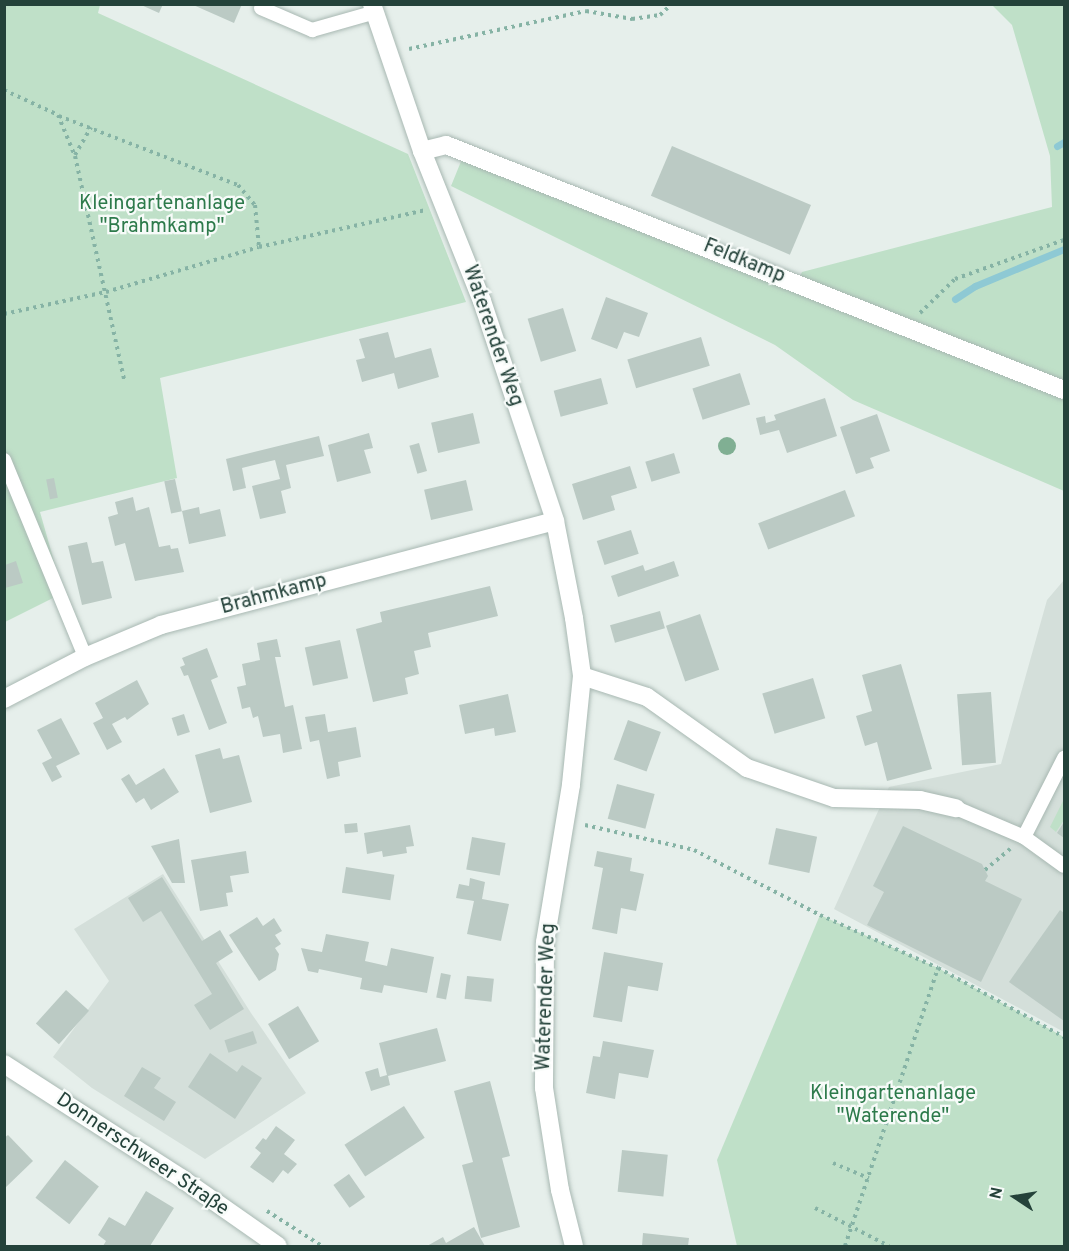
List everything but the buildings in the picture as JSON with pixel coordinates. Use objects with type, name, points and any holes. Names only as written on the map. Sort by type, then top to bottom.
[{"type":"street","name":"Waterender Weg","points":[[374,8],[422,151],[482,301],[555,521],[582,676],[566,821],[546,942],[544,1088],[560,1190],[573,1246]]},
{"type":"street","name":"Feldkamp","points":[[422,151],[446,145],[1065,390]]},
{"type":"street","name":"Brahmkamp","points":[[4,699],[85,657],[161,625],[555,521]]},
{"type":"street","points":[[582,676],[647,697],[747,768],[834,798],[920,800],[956,808]]},
{"type":"street","name":"Donnerschweer Straße","points":[[4,1064],[181,1178],[278,1246]]},
{"type":"lane","points":[[261,8],[312,30],[374,8]]},
{"type":"lane","points":[[4,460],[85,657]]},
{"type":"lane","points":[[1024,837],[1065,758]]},
{"type":"lane","points":[[956,808],[1024,837],[1065,866]]},
{"type":"path","points":[[391,53],[586,11],[632,19],[660,15],[672,4]]},
{"type":"path","points":[[4,90],[58,116],[238,185],[255,206],[259,247]]},
{"type":"path","points":[[58,116],[75,156],[125,383]]},
{"type":"path","points":[[75,156],[91,127]]},
{"type":"path","points":[[4,314],[106,292],[259,247],[443,207]]},
{"type":"path","points":[[907,327],[955,279],[1065,240]]},
{"type":"path","points":[[566,821],[694,850],[820,915],[938,968],[1065,1037]]},
{"type":"path","points":[[985,870],[1024,837]]},
{"type":"path","points":[[845,1246],[938,968]]},
{"type":"path","points":[[832,1163],[869,1178]]},
{"type":"path","points":[[815,1209],[889,1246]]},
{"type":"shaded area","points":[[1064,580],[1064,1032],[834,909],[889,787],[1001,764],[1047,600]]},
{"type":"shaded area","points":[[163,874],[251,1013],[306,1093],[205,1159],[92,1088],[53,1057],[109,981],[74,929]]},
{"type":"green space","name":"Kleingartenanlage \"Brahmkamp\"","points":[[5,5],[100,5],[98,13],[408,154],[466,302],[160,378],[177,478],[40,512],[63,593],[5,622]]},
{"type":"green space","points":[[992,5],[1064,5],[1064,491],[853,400],[775,345],[451,186],[462,159],[794,288],[802,272],[1052,207],[1050,156],[1012,25]]},
{"type":"green space","points":[[1064,799],[1064,820],[1056,832],[1050,827]]},
{"type":"green space","name":"Kleingartenanlage \"Waterende\"","points":[[820,915],[938,968],[1064,1037],[1064,1246],[737,1246],[717,1160]]},
{"type":"waterway","points":[[1057,146],[1064,142]]},
{"type":"waterway","points":[[955,299],[975,286],[1064,249]]}]
